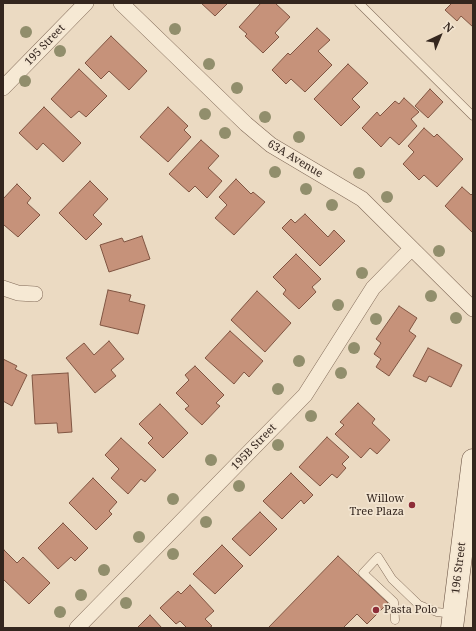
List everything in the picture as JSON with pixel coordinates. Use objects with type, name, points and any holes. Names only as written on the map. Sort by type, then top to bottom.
[{"type":"main road","name":"196 Street","points":[[452,621],[473,460]]},
{"type":"street","name":"195 Street","points":[[3,88],[86,3]]},
{"type":"street","name":"63A Avenue","points":[[121,3],[246,124],[266,141],[362,199],[473,309]]},
{"type":"street","name":"195B Street","points":[[77,628],[305,395],[373,288],[411,249]]},
{"type":"street","points":[[3,288],[18,293],[35,294]]},
{"type":"lane","points":[[358,3],[473,116]]},
{"type":"lane","points":[[395,620],[394,602],[363,572],[378,557],[392,579],[419,605],[437,612],[452,621]]},
{"type":"building","points":[[201,3],[228,3],[215,16]]},
{"type":"building","points":[[261,3],[275,3],[290,17],[275,33],[279,37],[263,53],[245,36],[247,34],[239,27]]},
{"type":"building","points":[[452,3],[473,3],[473,27],[461,16],[457,21],[445,10]]},
{"type":"building","points":[[317,28],[330,40],[318,51],[332,65],[305,92],[291,79],[286,84],[272,70],[288,53],[290,55]]},
{"type":"building","points":[[111,36],[147,71],[129,90],[109,71],[101,79],[85,63]]},
{"type":"building","points":[[348,64],[368,83],[352,99],[360,107],[341,126],[314,99]]},
{"type":"building","points":[[79,69],[107,96],[86,117],[79,111],[71,118],[51,99]]},
{"type":"building","points":[[430,89],[443,102],[428,118],[415,106]]},
{"type":"building","points":[[404,98],[419,112],[411,119],[417,126],[399,145],[390,137],[381,147],[362,128],[377,112],[380,116],[395,101],[399,104]]},
{"type":"building","points":[[44,107],[81,143],[63,162],[43,143],[37,150],[19,133]]},
{"type":"building","points":[[168,107],[188,126],[184,130],[191,137],[168,162],[140,137]]},
{"type":"building","points":[[424,128],[434,137],[437,134],[463,159],[437,187],[424,175],[419,180],[403,164],[414,152],[408,146]]},
{"type":"building","points":[[201,140],[219,156],[208,168],[222,181],[207,198],[195,186],[189,192],[169,174]]},
{"type":"building","points":[[236,179],[251,194],[253,192],[265,202],[234,235],[215,218],[227,205],[219,197]]},
{"type":"building","points":[[90,181],[108,199],[93,215],[102,224],[86,240],[59,213]]},
{"type":"building","points":[[17,184],[31,198],[27,203],[40,215],[18,237],[4,225],[3,226],[3,199]]},
{"type":"building","points":[[462,187],[471,195],[473,193],[473,233],[445,206]]},
{"type":"building","points":[[305,214],[328,237],[334,230],[345,241],[320,266],[282,228],[291,219],[295,223]]},
{"type":"building","points":[[142,236],[150,259],[109,272],[100,245],[122,238],[124,242]]},
{"type":"building","points":[[296,254],[321,279],[312,287],[316,292],[299,309],[283,294],[286,290],[273,277]]},
{"type":"building","points":[[108,290],[131,295],[129,301],[145,305],[138,334],[100,325]]},
{"type":"building","points":[[257,291],[291,323],[265,352],[231,320]]},
{"type":"building","points":[[399,306],[417,318],[409,331],[416,336],[389,376],[376,367],[381,359],[374,354],[381,343],[376,339]]},
{"type":"building","points":[[230,331],[263,361],[249,377],[244,372],[234,384],[205,358]]},
{"type":"building","points":[[109,341],[124,359],[111,370],[116,376],[95,393],[66,358],[84,343],[94,355]]},
{"type":"building","points":[[428,348],[462,365],[451,387],[429,376],[426,382],[413,376]]},
{"type":"building","points":[[3,359],[17,366],[15,369],[27,375],[12,406],[3,401]]},
{"type":"building","points":[[195,366],[224,395],[216,403],[220,406],[202,425],[185,409],[189,406],[176,393],[189,380],[185,375]]},
{"type":"building","points":[[68,373],[72,432],[58,433],[57,423],[35,424],[32,375]]},
{"type":"building","points":[[358,403],[375,419],[372,423],[390,440],[377,454],[370,448],[361,458],[335,434],[344,425],[340,422]]},
{"type":"building","points":[[160,404],[188,433],[163,458],[148,443],[153,438],[139,424]]},
{"type":"building","points":[[327,437],[349,457],[342,464],[346,468],[337,478],[332,474],[320,486],[299,467]]},
{"type":"building","points":[[121,438],[156,470],[145,482],[141,479],[128,494],[111,478],[119,469],[105,455]]},
{"type":"building","points":[[291,473],[313,495],[304,504],[301,500],[282,519],[263,501]]},
{"type":"building","points":[[93,478],[117,502],[109,511],[112,514],[96,530],[69,503]]},
{"type":"building","points":[[260,512],[277,529],[250,556],[232,539]]},
{"type":"building","points":[[63,523],[88,548],[75,561],[71,557],[58,569],[38,548]]},
{"type":"building","points":[[222,545],[243,566],[215,594],[193,574]]},
{"type":"building","points":[[4,550],[17,563],[23,557],[50,583],[29,604],[3,579]]},
{"type":"building","points":[[338,556],[388,603],[367,624],[357,614],[343,628],[268,628]]},
{"type":"building","points":[[190,585],[214,611],[205,619],[212,626],[209,628],[187,628],[180,621],[176,624],[160,608],[178,591],[181,594]]},
{"type":"building","points":[[150,615],[162,628],[137,628]]},
{"type":"place","name":"Willow Tree Plaza","points":[[412,505]]},
{"type":"place","name":"Pasta Polo","points":[[376,610]]}]
